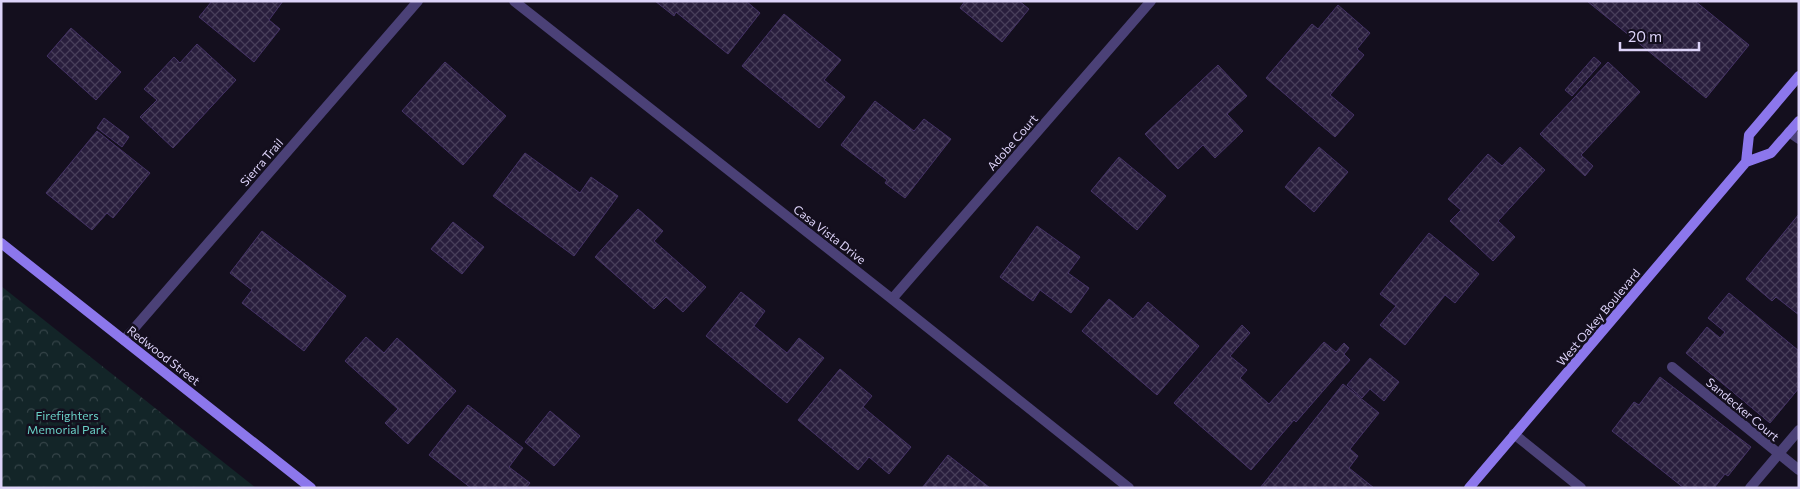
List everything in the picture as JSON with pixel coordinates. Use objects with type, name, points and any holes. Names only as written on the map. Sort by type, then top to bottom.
[{"type":"main road","points":[[1799,76],[1749,135],[1746,162],[1772,153],[1799,121]]},
{"type":"main road","name":"West Oakey Boulevard","points":[[1468,488],[1746,162]]},
{"type":"main road","name":"Redwood Street","points":[[1,243],[311,488]]},
{"type":"street","name":"Sierra Trail","points":[[124,340],[418,1]]},
{"type":"street","name":"Casa Vista Drive","points":[[514,1],[1129,488]]},
{"type":"street","name":"Adobe Court","points":[[892,299],[1150,1]]},
{"type":"street","points":[[1789,132],[1799,139]]},
{"type":"street","name":"Sandecker Court","points":[[1672,367],[1799,470]]},
{"type":"street","points":[[1750,488],[1799,430]]},
{"type":"street","points":[[1514,434],[1581,488]]},
{"type":"green space","name":"Firefighters Memorial Park","points":[[1,286],[256,488],[1,488]]},
{"type":"building","points":[[212,1],[283,1],[269,20],[280,29],[254,62],[199,17]]},
{"type":"building","points":[[655,1],[746,1],[760,13],[728,54],[676,12],[674,16]]},
{"type":"building","points":[[965,1],[1019,1],[1029,9],[1002,42],[960,8]]},
{"type":"building","points":[[1587,1],[1695,1],[1749,45],[1706,98]]},
{"type":"building","points":[[1338,5],[1370,33],[1357,49],[1364,55],[1330,95],[1354,115],[1335,137],[1266,78],[1312,24],[1318,29]]},
{"type":"building","points":[[784,14],[841,60],[824,80],[845,97],[819,128],[742,66]]},
{"type":"building","points":[[71,28],[121,72],[96,100],[47,56]]},
{"type":"building","points":[[197,44],[236,80],[173,148],[140,117],[157,100],[144,89],[174,57],[180,63]]},
{"type":"building","points":[[1594,57],[1601,63],[1572,96],[1565,90]]},
{"type":"building","points":[[445,62],[506,116],[463,165],[402,111]]},
{"type":"building","points":[[1608,62],[1640,92],[1581,155],[1593,166],[1585,176],[1540,134]]},
{"type":"building","points":[[1218,65],[1247,96],[1227,114],[1243,131],[1215,158],[1203,145],[1178,169],[1145,134]]},
{"type":"building","points":[[875,101],[914,131],[924,119],[951,139],[905,198],[885,183],[887,180],[841,145]]},
{"type":"building","points":[[104,118],[129,137],[122,147],[97,128]]},
{"type":"building","points":[[97,131],[150,173],[113,218],[107,213],[92,230],[46,193]]},
{"type":"building","points":[[1319,147],[1348,172],[1314,212],[1285,187]]},
{"type":"building","points":[[1520,147],[1545,170],[1498,221],[1515,237],[1493,261],[1450,221],[1461,210],[1448,199],[1488,154],[1502,166]]},
{"type":"building","points":[[525,153],[580,193],[591,177],[618,196],[574,256],[493,196]]},
{"type":"building","points":[[1119,157],[1166,196],[1137,230],[1091,191]]},
{"type":"building","points":[[638,209],[663,231],[654,241],[706,287],[683,312],[666,297],[654,309],[595,257]]},
{"type":"building","points":[[1799,214],[1799,315],[1776,297],[1772,301],[1746,279]]},
{"type":"building","points":[[453,222],[484,247],[462,274],[431,249]]},
{"type":"building","points":[[1037,226],[1080,257],[1068,273],[1089,288],[1071,313],[1040,290],[1033,301],[1000,277]]},
{"type":"building","points":[[262,231],[346,296],[304,351],[242,303],[252,290],[230,273]]},
{"type":"building","points":[[1429,233],[1479,274],[1455,303],[1445,295],[1405,345],[1380,325],[1396,306],[1380,294]]},
{"type":"building","points":[[741,292],[765,311],[754,326],[787,353],[799,338],[824,358],[787,403],[706,336]]},
{"type":"building","points":[[1729,293],[1799,351],[1799,388],[1770,423],[1686,353],[1707,327],[1720,338],[1725,332],[1708,318]]},
{"type":"building","points":[[1109,299],[1133,319],[1148,302],[1199,346],[1157,395],[1082,331]]},
{"type":"building","points":[[1242,325],[1250,333],[1230,356],[1247,370],[1240,378],[1269,404],[1324,342],[1336,352],[1344,343],[1349,348],[1344,354],[1350,360],[1251,470],[1174,403]]},
{"type":"building","points":[[366,337],[384,353],[397,338],[456,391],[408,444],[385,423],[398,409],[345,361]]},
{"type":"building","points":[[1370,358],[1399,382],[1384,401],[1370,389],[1362,398],[1347,385]]},
{"type":"building","points":[[840,369],[872,396],[863,407],[911,447],[889,474],[869,457],[858,470],[798,420]]},
{"type":"building","points":[[1660,377],[1751,447],[1728,476],[1725,474],[1714,488],[1684,488],[1612,431],[1634,402],[1639,405]]},
{"type":"building","points":[[1343,384],[1379,413],[1350,449],[1358,456],[1349,468],[1374,488],[1260,488]]},
{"type":"building","points":[[468,405],[523,448],[509,467],[530,483],[526,488],[471,488],[429,455]]},
{"type":"building","points":[[550,411],[580,436],[554,466],[525,442]]},
{"type":"building","points":[[948,455],[990,488],[922,488]]}]
